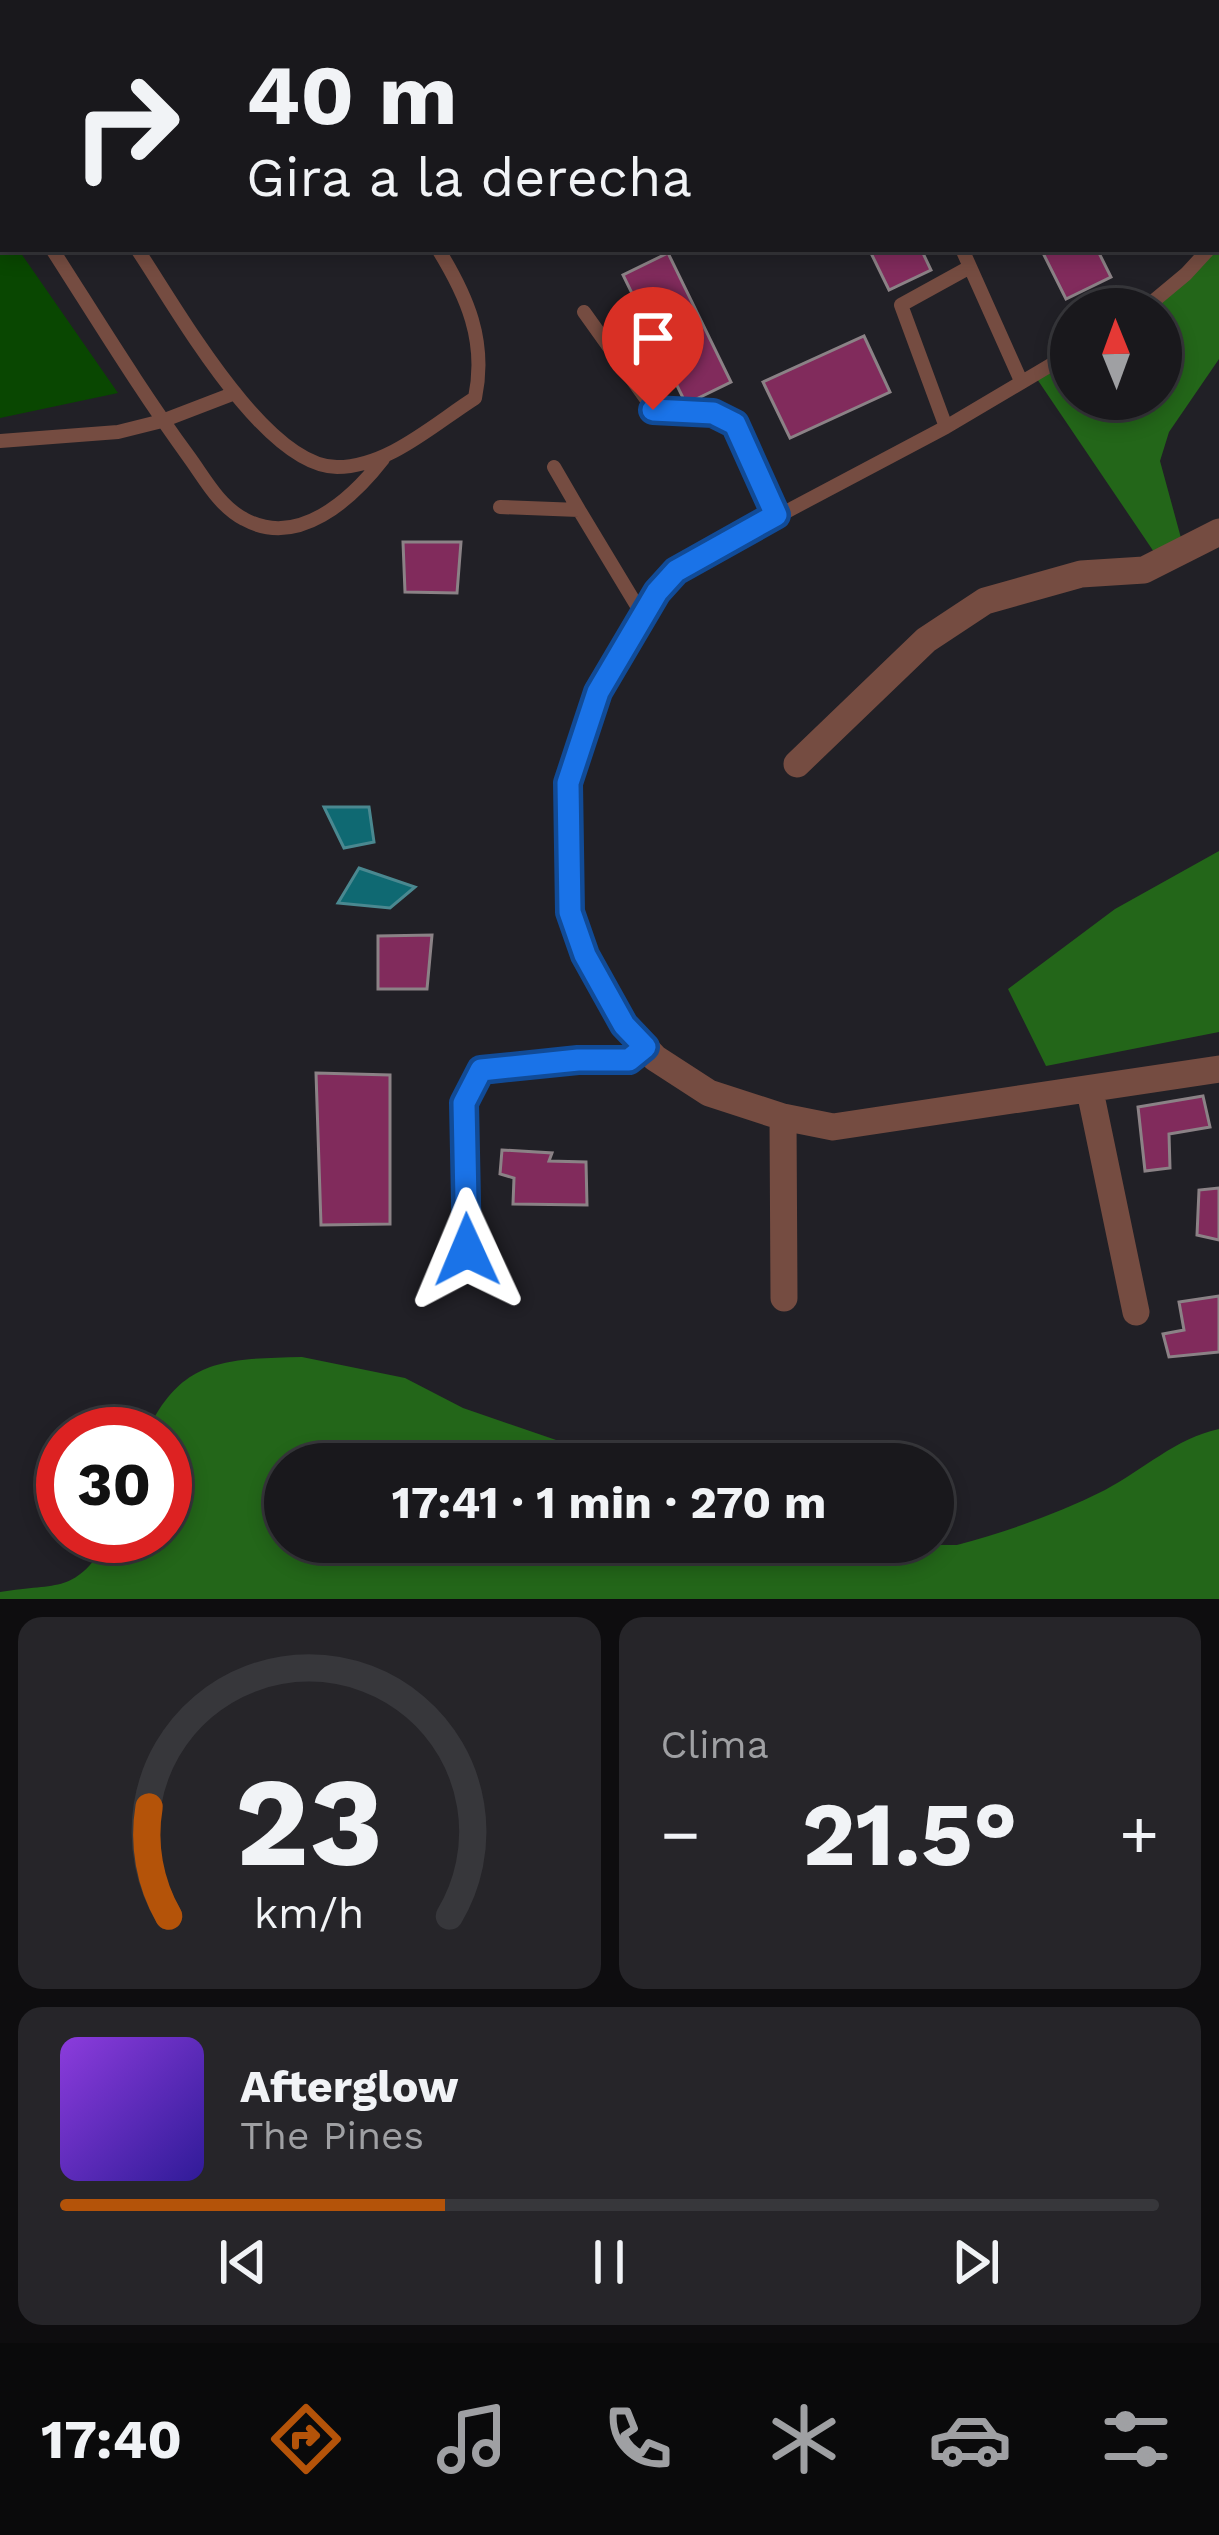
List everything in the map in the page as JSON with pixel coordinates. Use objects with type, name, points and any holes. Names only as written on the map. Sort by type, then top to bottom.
[{"type":"street","points":[[797,764],[926,640],[986,601],[1081,574],[1144,570],[1219,532]]},
{"type":"street","points":[[729,542],[676,571],[643,616],[598,692],[568,783],[570,912],[585,955],[624,1025],[655,1058],[709,1093],[832,1127],[1219,1069]]},
{"type":"street","points":[[467,1250],[464,1103],[481,1070],[629,1060],[645,1047]]},
{"type":"street","points":[[1090,1091],[1136,1312]]},
{"type":"street","points":[[783,1117],[784,1298]]},
{"type":"lane","points":[[54,252],[162,421],[224,506],[247,521],[277,528],[304,524],[340,504],[361,488],[384,457],[475,398],[480,375],[474,322],[464,292],[440,252]]},
{"type":"lane","points":[[139,252],[235,393],[292,451],[333,468],[384,457]]},
{"type":"lane","points":[[963,252],[1021,381]]},
{"type":"lane","points":[[1169,288],[1205,252]]},
{"type":"lane","points":[[946,428],[901,305],[970,267]]},
{"type":"lane","points":[[584,312],[653,410],[713,413],[735,424],[776,515]]},
{"type":"lane","points":[[729,542],[946,428],[1050,365]]},
{"type":"lane","points":[[0,442],[118,432],[235,393]]},
{"type":"lane","points":[[554,467],[643,616]]},
{"type":"lane","points":[[500,507],[579,510]]},
{"type":"green space","points":[[0,252],[20,252],[118,393],[0,418]]},
{"type":"green space","points":[[1202,252],[1219,252],[1219,359],[1182,413],[1182,288],[1160,288]]},
{"type":"green space","points":[[1050,366],[1050,398],[1035,376]]},
{"type":"green space","points":[[1065,420],[1177,420],[1160,461],[1181,538],[1154,552]]},
{"type":"green space","points":[[1219,851],[1219,1032],[1046,1066],[1008,989],[1115,909]]},
{"type":"green space","points":[[302,1357],[405,1378],[463,1408],[565,1443],[264,1443],[264,1563],[954,1563],[954,1545],[1069,1507],[1188,1440],[1219,1429],[1219,1599],[0,1599],[0,1592],[64,1583],[91,1563],[192,1563],[192,1407],[161,1407],[190,1377],[250,1359]]},
{"type":"water","points":[[324,807],[369,807],[374,842],[344,848]]},
{"type":"water","points":[[359,868],[415,887],[390,908],[338,903]]},
{"type":"building","points":[[870,252],[922,252],[931,270],[889,290]]},
{"type":"building","points":[[1042,252],[1098,252],[1111,277],[1088,288],[1060,288]]},
{"type":"building","points":[[668,253],[731,382],[686,404],[623,275]]},
{"type":"building","points":[[864,336],[890,392],[790,438],[763,382]]},
{"type":"building","points":[[403,542],[461,542],[457,593],[405,592]]},
{"type":"building","points":[[432,935],[427,989],[378,989],[378,936]]},
{"type":"building","points":[[316,1073],[390,1075],[390,1224],[321,1225]]},
{"type":"building","points":[[1203,1096],[1210,1127],[1169,1134],[1170,1168],[1145,1171],[1138,1107]]},
{"type":"building","points":[[502,1150],[552,1153],[549,1161],[586,1162],[587,1205],[513,1204],[514,1178],[500,1174]]},
{"type":"building","points":[[1219,1188],[1219,1240],[1197,1235],[1199,1190]]},
{"type":"building","points":[[1219,1296],[1219,1352],[1169,1357],[1163,1334],[1184,1330],[1179,1302]]},
{"type":"route","points":[[467,1250],[464,1103],[481,1070],[629,1060],[645,1047],[624,1025],[585,955],[570,912],[568,783],[598,692],[657,592],[676,571],[776,515],[735,424],[713,413],[653,410]]}]
